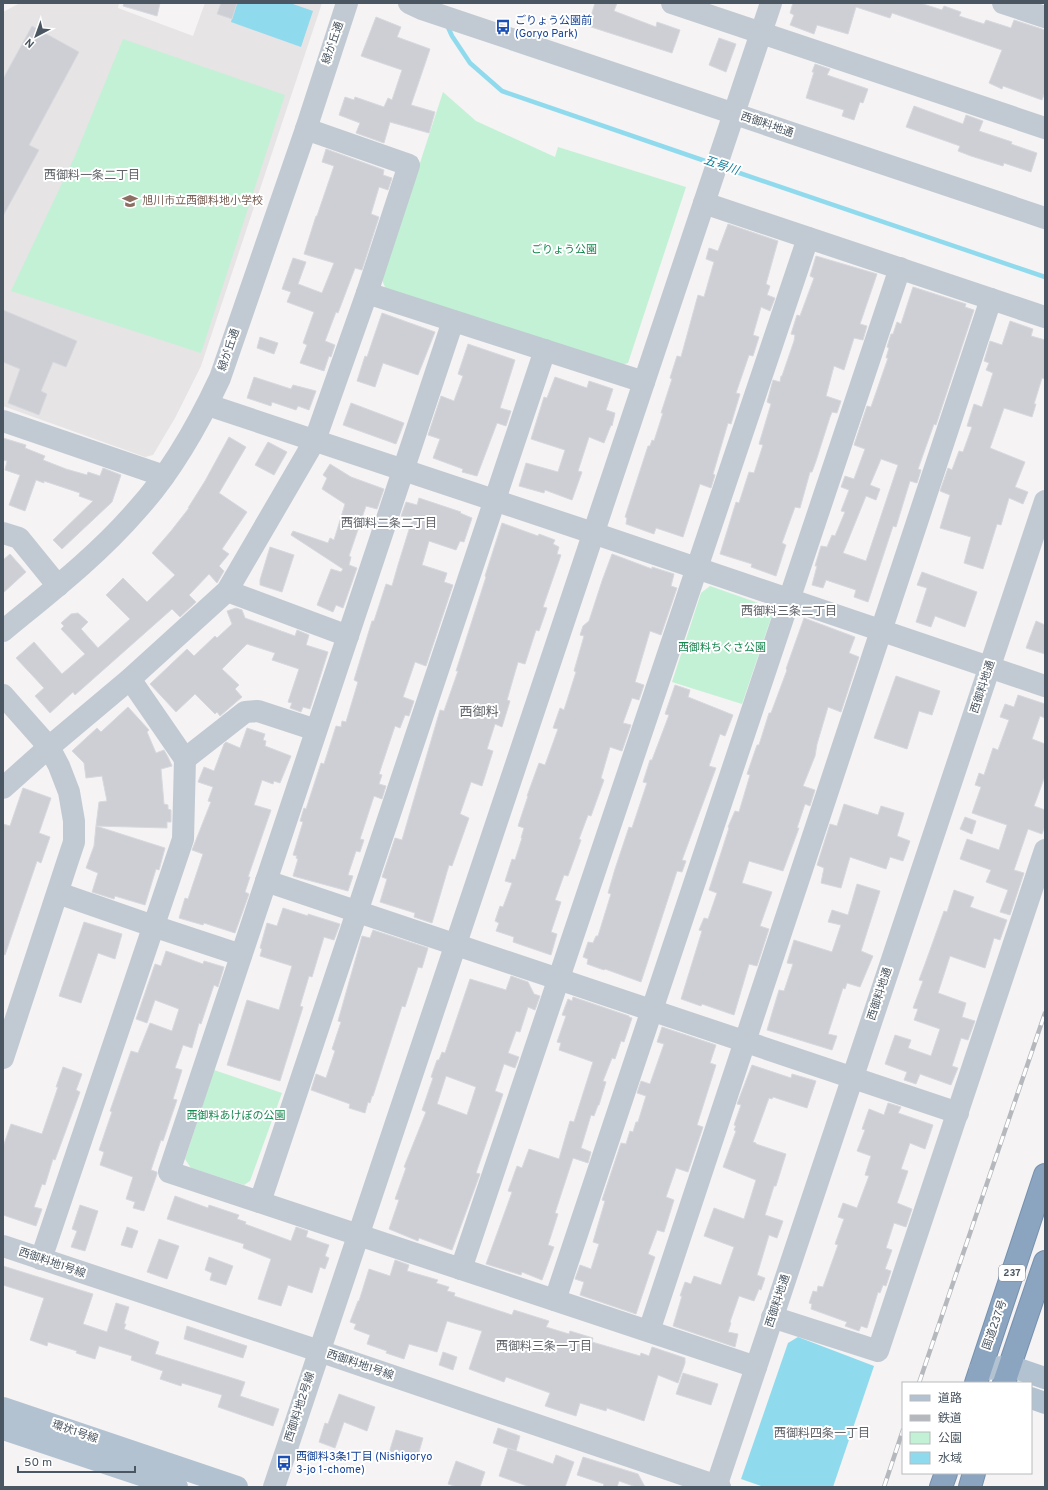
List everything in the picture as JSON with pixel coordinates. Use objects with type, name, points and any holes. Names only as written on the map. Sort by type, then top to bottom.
[{"type":"highway","name":"国道237号","points":[[978,1376],[1045,1176]]},
{"type":"highway","name":"237","points":[[1007,1374],[1045,1262]]},
{"type":"highway","points":[[941,1487],[946,1474]]},
{"type":"highway","points":[[970,1487],[974,1474]]},
{"type":"main road","points":[[978,1376],[1007,1374],[1045,1378]]},
{"type":"main road","points":[[978,1376],[994,1382]]},
{"type":"main road","points":[[1032,1398],[1045,1403]]},
{"type":"main road","name":"環状1号線","points":[[3,1408],[237,1487]]},
{"type":"main road","name":"環状1号線","points":[[3,1429],[177,1487]]},
{"type":"street","name":"緑が丘通","points":[[3,631],[58,586],[137,511],[186,444],[208,405],[220,378],[306,129],[347,3]]},
{"type":"street","points":[[672,3],[1045,128]]},
{"type":"street","name":"西御料地2号線","points":[[274,1487],[771,3]]},
{"type":"street","points":[[1003,3],[1045,17]]},
{"type":"street","name":"西御料地通","points":[[415,6],[1045,218]]},
{"type":"street","points":[[3,788],[130,679],[228,591],[315,440],[367,293],[409,164],[306,129]]},
{"type":"street","points":[[704,203],[1045,317]]},
{"type":"street","points":[[461,1269],[808,238]]},
{"type":"street","points":[[555,1300],[900,268]]},
{"type":"street","points":[[367,293],[644,382]]},
{"type":"street","points":[[649,1331],[991,299]]},
{"type":"street","points":[[453,321],[169,1172],[756,1367]]},
{"type":"street","points":[[260,1202],[545,350]]},
{"type":"street","points":[[208,405],[594,533],[1045,686]]},
{"type":"street","points":[[3,421],[164,476]]},
{"type":"street","name":"西御料地通","points":[[717,1487],[772,1317],[1045,501]]},
{"type":"street","points":[[3,533],[19,538],[58,586]]},
{"type":"street","points":[[228,591],[348,636]]},
{"type":"street","points":[[41,1259],[183,839],[185,759],[130,679]]},
{"type":"street","points":[[3,695],[49,747],[59,766],[69,792],[74,821],[74,842],[3,1058]]},
{"type":"street","points":[[185,759],[245,712],[258,711],[316,730]]},
{"type":"street","points":[[772,1317],[878,1351],[1045,850]]},
{"type":"street","points":[[266,881],[958,1113]]},
{"type":"street","points":[[58,893],[241,955]]},
{"type":"street","name":"西御料地1号線","points":[[3,1246],[319,1351],[717,1487]]},
{"type":"shaded area","name":"旭川市立西御料地小学校","points":[[20,3],[119,3],[118,8],[193,36],[205,3],[322,3],[201,366],[175,418],[153,455],[145,457],[3,406],[3,12]]},
{"type":"green space","points":[[123,39],[285,95],[201,353],[11,291],[75,156]]},
{"type":"green space","name":"ごりょう公園","points":[[443,92],[476,121],[555,157],[558,147],[686,187],[628,363],[617,366],[387,292],[382,280]]},
{"type":"green space","name":"西御料ちぐさ公園","points":[[710,586],[767,606],[772,615],[742,704],[672,682],[701,593]]},
{"type":"green space","name":"西御料あけぼの公園","points":[[214,1070],[282,1093],[250,1181],[244,1185],[191,1168],[185,1159]]},
{"type":"water","points":[[237,3],[290,3],[313,11],[301,47],[231,22]]},
{"type":"water","points":[[798,1337],[874,1366],[833,1487],[764,1487],[741,1479],[788,1343]]},
{"type":"building","points":[[124,3],[160,3],[157,16],[123,6]]},
{"type":"building","points":[[221,3],[237,3],[232,19],[217,14]]},
{"type":"building","points":[[595,3],[617,3],[614,11],[656,27],[657,22],[680,30],[672,53],[588,26]]},
{"type":"building","points":[[793,3],[920,3],[942,10],[944,6],[961,12],[959,16],[984,24],[986,20],[1011,28],[1014,20],[1045,30],[1045,92],[1042,100],[1003,86],[1002,89],[989,83],[1002,50],[892,13],[890,18],[856,7],[848,34],[817,25],[814,34],[790,25],[794,15],[790,13]]},
{"type":"building","points":[[376,17],[401,27],[397,37],[430,49],[411,105],[435,112],[429,133],[390,122],[384,143],[356,133],[360,123],[339,115],[345,97],[354,100],[355,97],[384,107],[388,98],[392,100],[402,70],[361,56]]},
{"type":"building","points":[[32,26],[79,52],[29,145],[39,150],[3,216],[3,79]]},
{"type":"building","points":[[719,38],[736,44],[726,72],[709,65]]},
{"type":"building","points":[[815,64],[830,69],[827,75],[868,89],[863,103],[860,102],[854,120],[842,116],[844,110],[806,98]]},
{"type":"building","points":[[914,106],[963,124],[966,115],[983,121],[979,131],[1012,142],[1011,144],[1037,153],[1031,172],[1004,163],[1003,166],[971,156],[958,151],[960,146],[906,127]]},
{"type":"building","points":[[326,149],[384,170],[383,175],[392,178],[388,190],[379,187],[371,214],[379,217],[362,270],[355,268],[338,313],[336,312],[325,341],[335,345],[331,357],[329,356],[324,371],[300,363],[307,345],[303,343],[314,312],[287,302],[291,292],[282,289],[293,258],[306,262],[298,284],[322,293],[334,263],[304,254],[334,166],[322,162]]},
{"type":"building","points":[[728,224],[778,241],[766,284],[770,286],[767,295],[775,298],[770,311],[761,307],[753,335],[759,337],[753,356],[749,355],[736,393],[740,394],[731,424],[728,423],[713,474],[715,475],[711,488],[700,484],[683,537],[656,528],[654,534],[626,524],[627,518],[625,517],[648,446],[650,446],[652,440],[654,441],[672,379],[670,378],[677,356],[681,357],[698,295],[704,297],[714,262],[706,259],[709,248],[718,251]]},
{"type":"building","points":[[816,256],[877,274],[860,324],[867,326],[863,340],[854,338],[844,370],[834,366],[826,396],[841,401],[837,413],[832,412],[830,417],[812,472],[810,472],[800,508],[795,507],[782,543],[786,545],[776,576],[751,567],[752,564],[720,554],[736,502],[739,503],[749,472],[754,473],[763,445],[759,444],[771,404],[767,402],[773,380],[780,382],[794,341],[795,335],[791,334],[797,315],[800,316],[814,278],[810,276]]},
{"type":"building","points":[[913,287],[966,304],[965,307],[974,310],[936,425],[934,424],[918,469],[921,470],[917,483],[910,481],[896,527],[893,526],[868,602],[854,597],[856,590],[826,580],[823,588],[812,585],[817,566],[815,566],[821,546],[827,547],[832,535],[835,536],[845,512],[841,511],[849,490],[841,487],[845,476],[854,479],[865,449],[854,445],[867,406],[871,407],[888,358],[886,358],[889,348],[887,347],[891,334],[893,334],[897,322],[901,324]],"holes":[[[881,459],[898,465],[866,561],[843,553],[866,496],[876,500],[880,489],[870,485]]]},
{"type":"building","points":[[3,310],[77,341],[66,367],[53,362],[41,391],[47,394],[39,415],[8,403],[20,369],[3,362]]},
{"type":"building","points":[[382,313],[435,332],[418,375],[383,363],[375,387],[357,381]]},
{"type":"building","points":[[1010,321],[1033,329],[1031,336],[1045,340],[1045,379],[1042,378],[1034,404],[1036,404],[1032,417],[1004,408],[990,448],[1025,462],[1015,487],[1028,492],[1023,504],[1009,498],[1001,525],[997,524],[983,569],[964,563],[971,537],[940,528],[950,495],[940,491],[948,468],[952,470],[959,451],[963,452],[972,427],[967,426],[974,404],[982,407],[993,373],[986,370],[989,363],[984,361],[990,341],[1002,345]]},
{"type":"building","points":[[260,337],[278,343],[274,354],[257,348]]},
{"type":"building","points":[[468,344],[515,360],[500,408],[511,411],[506,426],[497,423],[477,476],[462,472],[463,469],[433,458],[440,439],[428,435],[441,396],[454,401],[463,376],[458,374]]},
{"type":"building","points":[[254,377],[291,389],[293,385],[316,391],[309,410],[298,406],[296,410],[272,402],[271,406],[247,398]]},
{"type":"building","points":[[555,377],[587,388],[589,381],[613,389],[606,410],[615,413],[612,426],[611,425],[604,443],[589,437],[578,471],[582,472],[572,500],[545,490],[544,493],[519,486],[526,463],[558,472],[565,450],[531,439],[544,397],[547,398]]},
{"type":"building","points":[[351,403],[404,423],[396,444],[343,425]]},
{"type":"building","points":[[229,437],[246,447],[219,493],[247,512],[222,549],[229,554],[219,566],[224,571],[217,583],[209,574],[189,595],[196,602],[180,617],[172,609],[75,695],[73,692],[50,713],[35,696],[44,688],[16,658],[34,642],[62,674],[85,654],[61,629],[64,626],[61,623],[71,614],[78,613],[88,622],[81,629],[98,648],[130,619],[106,595],[123,578],[147,602],[175,575],[152,553],[189,508]]},
{"type":"building","points":[[3,438],[26,445],[25,448],[45,456],[43,460],[66,469],[87,475],[88,472],[100,476],[103,468],[121,475],[112,502],[62,549],[53,540],[93,501],[79,496],[80,493],[44,481],[44,483],[36,480],[25,511],[9,505],[20,475],[5,470],[7,461],[3,460]]},
{"type":"building","points":[[268,442],[287,452],[274,475],[255,465]]},
{"type":"building","points":[[330,464],[351,477],[384,489],[377,509],[366,506],[349,556],[351,557],[349,565],[357,568],[343,608],[336,605],[333,612],[317,605],[331,569],[341,572],[343,569],[291,535],[293,531],[328,543],[330,538],[334,540],[345,504],[322,489],[327,478],[323,475]]},
{"type":"building","points":[[419,498],[461,512],[460,513],[472,518],[464,542],[460,541],[456,550],[429,541],[422,565],[447,573],[444,582],[453,585],[426,666],[415,662],[403,697],[414,701],[409,716],[405,715],[400,728],[395,726],[379,774],[382,775],[379,784],[386,786],[382,799],[374,796],[360,839],[364,840],[360,852],[356,851],[348,875],[353,876],[348,891],[293,876],[298,859],[296,858],[297,856],[293,855],[303,822],[300,821],[304,808],[306,809],[321,763],[324,764],[336,726],[341,727],[342,721],[346,722],[358,682],[354,680],[372,621],[374,621],[386,584],[392,586],[412,520],[401,516],[406,502],[417,505]]},
{"type":"building","points":[[502,523],[538,536],[539,534],[555,540],[553,544],[559,547],[557,554],[561,555],[543,607],[547,608],[539,631],[536,630],[525,664],[518,662],[507,700],[510,701],[502,727],[495,724],[487,749],[493,751],[482,786],[471,782],[460,814],[469,818],[452,866],[449,865],[432,923],[414,917],[415,913],[380,902],[387,879],[382,877],[395,838],[402,840],[440,710],[444,711],[458,671],[456,671]]},
{"type":"building","points":[[270,547],[294,555],[282,592],[260,585],[260,580]]},
{"type":"building","points":[[10,554],[26,572],[3,593],[3,560]]},
{"type":"building","points":[[612,554],[652,569],[652,567],[674,574],[671,586],[677,588],[661,635],[650,631],[635,682],[644,685],[639,700],[632,698],[623,723],[631,725],[622,751],[610,747],[601,778],[604,780],[591,816],[588,815],[579,839],[581,840],[568,876],[564,875],[555,900],[561,902],[551,932],[557,934],[551,955],[513,942],[514,937],[496,931],[499,923],[495,921],[500,906],[503,907],[512,883],[505,881],[512,859],[515,860],[522,838],[524,828],[518,826],[527,796],[539,763],[545,765],[558,729],[553,728],[560,708],[564,710],[576,672],[574,671],[584,636],[580,635],[583,626],[589,621]]},
{"type":"building","points":[[922,572],[977,592],[965,627],[935,616],[931,627],[916,622],[927,588],[917,585]]},
{"type":"building","points":[[236,608],[242,610],[245,618],[295,636],[297,630],[309,635],[306,645],[328,652],[310,709],[303,707],[301,712],[290,708],[292,703],[288,702],[299,669],[272,660],[275,653],[247,644],[222,669],[239,685],[235,689],[242,697],[220,716],[217,712],[215,714],[195,694],[176,712],[150,684],[187,649],[194,656],[215,636],[217,638],[232,624],[227,611]]},
{"type":"building","points":[[804,618],[855,637],[849,653],[859,657],[841,712],[828,707],[815,756],[803,786],[815,790],[810,806],[805,804],[797,828],[799,828],[783,871],[749,861],[742,883],[772,892],[760,926],[769,929],[757,966],[749,964],[734,1015],[702,1004],[701,1006],[681,999],[702,931],[699,930],[704,918],[708,919],[717,893],[709,890],[729,828],[728,827],[735,811],[739,812],[750,775],[747,774],[757,745],[759,745],[769,713],[771,713],[787,670],[786,669]]},
{"type":"building","points":[[1036,621],[1045,625],[1045,654],[1026,648]]},
{"type":"building","points":[[896,676],[940,691],[932,715],[919,711],[907,749],[874,738]]},
{"type":"building","points":[[675,685],[690,690],[688,697],[733,715],[725,736],[720,734],[709,766],[716,768],[682,860],[686,861],[682,872],[677,871],[641,982],[587,964],[588,959],[583,957],[588,942],[593,943],[596,936],[598,936],[611,894],[608,893],[615,869],[629,827],[632,828],[647,783],[643,782],[650,760],[652,760],[669,715],[665,714]]},
{"type":"building","points":[[1018,695],[1045,704],[1045,718],[1040,716],[1032,739],[1045,744],[1045,776],[1034,806],[1045,810],[1045,826],[1042,834],[1028,829],[1014,870],[1024,873],[1010,915],[1000,912],[1008,890],[986,882],[991,870],[960,859],[967,839],[999,850],[1007,825],[972,813],[981,787],[975,785],[979,773],[984,775],[993,748],[998,750],[1009,720],[1000,717],[1005,704],[1014,707]]},
{"type":"building","points":[[128,707],[149,730],[147,732],[156,753],[164,750],[172,766],[161,769],[164,804],[168,805],[168,809],[171,810],[171,822],[167,822],[167,828],[96,826],[99,802],[107,801],[102,776],[86,778],[84,763],[72,751],[97,728],[101,732]]},
{"type":"building","points":[[247,728],[265,734],[263,740],[266,741],[265,746],[291,756],[280,783],[274,781],[273,784],[262,780],[254,805],[271,810],[248,877],[250,877],[245,892],[249,894],[235,933],[204,923],[203,925],[179,918],[185,898],[188,899],[203,854],[192,850],[211,802],[208,801],[213,787],[198,782],[204,767],[214,771],[226,742],[240,748]]},
{"type":"building","points":[[23,788],[51,798],[39,833],[50,837],[41,863],[37,861],[5,955],[3,954],[3,824],[10,826]]},
{"type":"building","points":[[844,804],[878,815],[881,806],[904,813],[897,836],[910,841],[903,861],[890,857],[886,869],[850,857],[841,888],[821,883],[824,868],[817,865],[830,824],[837,826]]},
{"type":"building","points":[[965,817],[976,821],[972,834],[960,829]]},
{"type":"building","points":[[96,826],[165,848],[159,870],[156,869],[145,905],[115,896],[114,899],[92,892],[98,873],[86,868],[94,846]]},
{"type":"building","points":[[857,884],[880,891],[861,951],[873,956],[860,987],[847,983],[845,989],[843,988],[828,1034],[837,1036],[832,1050],[767,1030],[779,990],[784,991],[793,964],[787,963],[794,940],[832,952],[841,925],[828,922],[832,910],[848,915]]},
{"type":"building","points":[[954,890],[974,897],[970,907],[1007,920],[1000,940],[994,938],[985,968],[950,956],[938,993],[966,1003],[962,1017],[975,1021],[968,1040],[961,1038],[952,1066],[958,1068],[951,1085],[920,1074],[916,1084],[904,1080],[907,1072],[885,1064],[895,1035],[911,1040],[908,1048],[931,1056],[940,1029],[914,1020],[918,1009],[913,1008],[923,981],[919,980],[944,911],[947,912]]},
{"type":"building","points":[[283,908],[340,924],[334,940],[324,937],[312,977],[309,976],[300,1006],[303,1007],[280,1081],[227,1065],[247,1000],[279,1010],[292,966],[260,956],[262,949],[260,948],[267,923],[277,926]]},
{"type":"building","points":[[84,922],[122,934],[115,959],[98,953],[81,1003],[59,996]]},
{"type":"building","points":[[373,930],[428,948],[422,968],[418,967],[405,1007],[402,1006],[373,1096],[370,1103],[368,1102],[365,1113],[349,1108],[350,1104],[311,1090],[316,1074],[326,1078],[335,1051],[332,1049],[341,1022],[338,1021],[362,936],[370,938]]},
{"type":"building","points":[[166,951],[203,964],[204,961],[224,967],[218,987],[214,985],[201,1024],[199,1023],[192,1048],[183,1045],[175,1068],[182,1070],[173,1099],[177,1100],[151,1170],[157,1172],[157,1174],[144,1211],[133,1208],[135,1202],[126,1199],[133,1177],[100,1165],[104,1152],[99,1150],[112,1112],[110,1111],[131,1051],[138,1053],[150,1023],[172,1031],[179,1009],[155,1000],[147,1023],[136,1019],[155,964],[161,966]]},
{"type":"building","points":[[511,976],[528,982],[534,994],[540,996],[535,1010],[528,1007],[520,1032],[516,1031],[508,1053],[519,1057],[515,1068],[504,1064],[495,1091],[503,1094],[476,1173],[480,1174],[452,1250],[419,1238],[418,1241],[389,1229],[399,1200],[395,1199],[406,1168],[404,1167],[426,1112],[422,1110],[433,1078],[431,1077],[437,1060],[439,1060],[442,1052],[445,1053],[470,979],[506,990]],"holes":[[[446,1076],[476,1087],[467,1115],[437,1104]]]},
{"type":"building","points":[[573,997],[632,1018],[624,1042],[621,1041],[615,1059],[612,1058],[603,1081],[606,1082],[599,1105],[594,1116],[591,1115],[581,1148],[591,1152],[588,1163],[573,1158],[555,1213],[558,1214],[548,1245],[554,1247],[542,1280],[522,1272],[521,1275],[486,1264],[512,1192],[508,1191],[517,1166],[522,1168],[529,1149],[559,1159],[570,1121],[574,1122],[593,1062],[559,1050],[561,1043],[557,1042],[566,1016],[562,1015],[568,999],[572,1001]]},
{"type":"building","points":[[662,1027],[716,1045],[710,1063],[716,1065],[697,1125],[703,1127],[688,1172],[676,1168],[666,1197],[674,1200],[664,1232],[657,1230],[648,1254],[655,1257],[636,1314],[580,1295],[584,1282],[575,1279],[580,1265],[591,1269],[599,1244],[593,1242],[605,1201],[602,1200],[621,1143],[626,1144],[630,1131],[633,1132],[636,1122],[638,1122],[646,1096],[637,1093],[641,1081],[650,1084],[664,1044],[657,1042]]},
{"type":"building","points":[[752,1065],[791,1078],[792,1074],[816,1081],[807,1108],[773,1097],[772,1099],[769,1098],[753,1142],[786,1154],[765,1215],[783,1221],[777,1238],[769,1235],[757,1275],[765,1278],[761,1290],[759,1289],[754,1301],[739,1296],[728,1332],[738,1334],[735,1347],[673,1326],[685,1282],[691,1284],[694,1276],[721,1285],[734,1247],[704,1236],[714,1208],[744,1219],[756,1180],[723,1167],[736,1131],[734,1130],[736,1126],[734,1125],[741,1105],[737,1104]]},
{"type":"building","points":[[63,1067],[82,1074],[76,1090],[80,1092],[55,1160],[53,1159],[45,1185],[42,1184],[34,1207],[42,1209],[36,1226],[3,1215],[3,1147],[11,1124],[42,1134],[58,1087],[56,1087]]},
{"type":"building","points":[[888,1103],[901,1107],[898,1113],[933,1125],[925,1149],[910,1143],[901,1169],[908,1171],[897,1203],[912,1209],[906,1227],[894,1223],[886,1248],[892,1250],[885,1269],[891,1271],[886,1286],[883,1285],[880,1293],[878,1292],[867,1328],[861,1326],[859,1331],[845,1326],[847,1322],[811,1309],[812,1304],[809,1303],[813,1291],[817,1292],[818,1286],[823,1287],[838,1245],[835,1244],[844,1219],[838,1217],[843,1203],[857,1208],[869,1176],[865,1175],[871,1156],[857,1151],[865,1130],[862,1129],[869,1109],[884,1115]]},
{"type":"building","points":[[175,1196],[208,1208],[209,1205],[239,1215],[237,1219],[246,1222],[245,1224],[291,1241],[296,1227],[308,1231],[306,1237],[329,1245],[325,1256],[329,1258],[325,1269],[320,1267],[312,1293],[288,1285],[281,1306],[258,1299],[271,1259],[243,1248],[244,1244],[167,1219]]},
{"type":"building","points":[[80,1205],[98,1211],[85,1251],[71,1247],[77,1231],[72,1229]]},
{"type":"building","points":[[127,1227],[138,1231],[132,1248],[121,1245]]},
{"type":"building","points":[[159,1239],[179,1246],[167,1279],[147,1272]]},
{"type":"building","points":[[209,1257],[233,1266],[226,1285],[210,1280],[212,1273],[205,1270]]},
{"type":"building","points":[[395,1260],[409,1265],[407,1271],[438,1280],[436,1283],[449,1287],[447,1291],[455,1293],[454,1296],[512,1315],[514,1310],[549,1321],[546,1327],[569,1334],[570,1331],[593,1338],[592,1342],[640,1356],[641,1353],[649,1356],[652,1347],[685,1358],[685,1363],[678,1383],[658,1375],[644,1421],[607,1408],[606,1411],[580,1403],[576,1416],[545,1406],[550,1393],[506,1377],[504,1382],[469,1369],[482,1331],[447,1321],[437,1352],[409,1344],[404,1359],[386,1353],[387,1351],[367,1344],[370,1335],[354,1329],[356,1324],[350,1322],[359,1301],[369,1269],[390,1276]]},
{"type":"building","points":[[3,1266],[93,1294],[83,1324],[107,1332],[116,1303],[129,1307],[124,1329],[159,1342],[155,1354],[245,1382],[240,1396],[279,1409],[273,1426],[218,1407],[222,1395],[182,1383],[181,1386],[160,1379],[163,1371],[131,1360],[132,1356],[99,1346],[95,1359],[76,1353],[77,1351],[48,1342],[47,1346],[30,1340],[44,1298],[3,1285]]},
{"type":"building","points":[[187,1326],[247,1346],[243,1358],[184,1339]]},
{"type":"building","points":[[443,1352],[457,1357],[453,1370],[439,1365]]},
{"type":"building","points":[[683,1373],[718,1384],[711,1405],[676,1394]]},
{"type":"building","points":[[339,1394],[375,1407],[367,1431],[344,1422],[335,1448],[319,1442],[325,1423],[328,1424]]},
{"type":"building","points":[[498,1428],[520,1436],[516,1451],[493,1443]]},
{"type":"building","points":[[396,1430],[423,1438],[416,1462],[389,1453]]},
{"type":"building","points":[[508,1448],[553,1464],[556,1455],[574,1462],[565,1487],[530,1487],[499,1476]]},
{"type":"building","points":[[583,1457],[638,1474],[645,1487],[636,1487],[619,1481],[617,1487],[603,1487],[604,1484],[577,1475]]},
{"type":"building","points":[[456,1461],[485,1472],[480,1487],[457,1487],[448,1484]]},
{"type":"waterway","name":"五号川","points":[[447,25],[452,36],[470,63],[502,91],[711,163]]},
{"type":"waterway","name":"五号川","points":[[722,167],[1045,277]]},
{"type":"railway","points":[[919,1382],[1045,1013]]},
{"type":"railway","points":[[884,1487],[902,1433]]},
{"type":"place","name":"ごりょう公園前 (Goryo Park)","points":[[503,27]]},
{"type":"place","name":"旭川市立西御料地小学校","points":[[130,201]]},
{"type":"place","name":"西御料3条1丁目 (Nishigoryo 3-jo 1-chome)","points":[[284,1463]]},
{"type":"district","name":"西御料一条二丁目","points":[[92,176]]},
{"type":"district","name":"西御料二条二丁目","points":[[389,524]]},
{"type":"district","name":"西御料三条二丁目","points":[[789,612]]},
{"type":"district","name":"西御料","points":[[479,713]]},
{"type":"district","name":"西御料三条一丁目","points":[[544,1347]]},
{"type":"district","name":"西御料四条一丁目","points":[[822,1434]]}]
